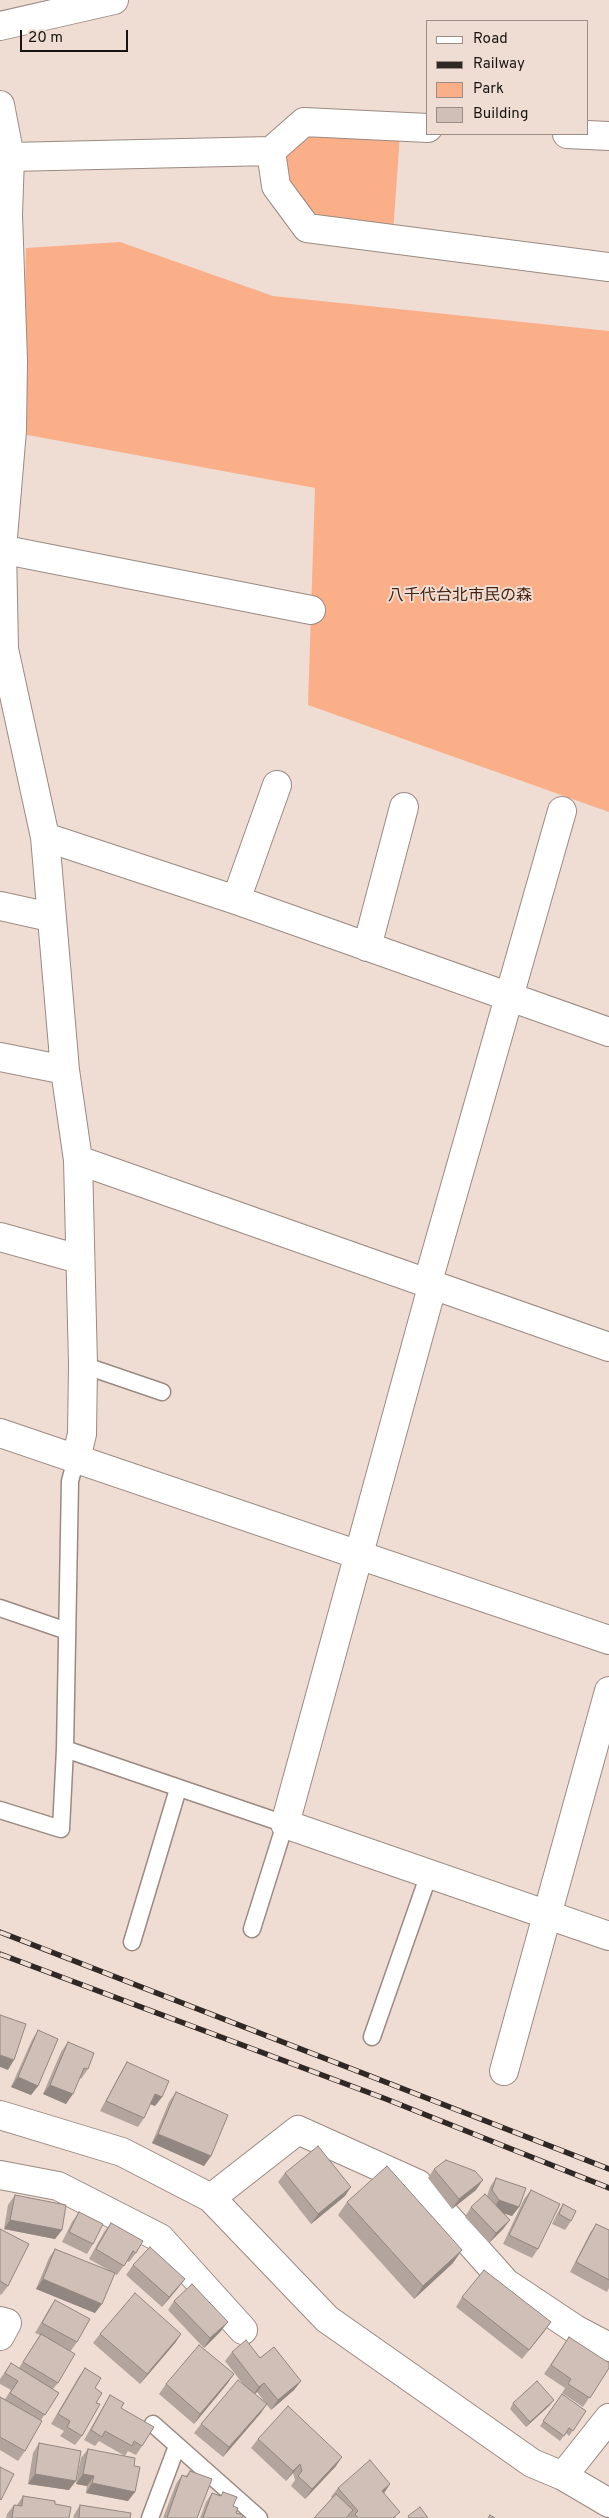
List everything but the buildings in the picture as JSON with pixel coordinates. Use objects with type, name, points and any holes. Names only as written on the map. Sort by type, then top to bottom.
[{"type":"street","points":[[0,26],[114,0]]},
{"type":"street","points":[[0,105],[10,157],[4,214],[7,361],[12,430],[1,549],[4,649],[12,738],[45,837],[50,917],[66,1070],[78,1160],[83,1364],[82,1434],[76,1459]]},
{"type":"street","points":[[10,157],[272,151],[304,122],[426,128]]},
{"type":"street","points":[[588,135],[609,136]]},
{"type":"street","points":[[272,151],[276,186],[307,228],[609,267]]},
{"type":"street","points":[[1,549],[312,610]]},
{"type":"street","points":[[236,900],[277,785]]},
{"type":"street","points":[[367,947],[404,807]]},
{"type":"street","points":[[562,811],[508,997],[359,1557],[285,1824],[609,1936]]},
{"type":"street","points":[[45,837],[236,900],[609,1032]]},
{"type":"street","points":[[0,906],[50,917]]},
{"type":"street","points":[[0,1057],[66,1070]]},
{"type":"street","points":[[78,1160],[430,1286],[609,1347]]},
{"type":"street","points":[[0,1236],[79,1259]]},
{"type":"street","points":[[0,1433],[359,1557],[609,1640]]},
{"type":"street","points":[[504,2071],[609,1691]]},
{"type":"street","points":[[0,2116],[122,2152],[211,2198],[327,2319],[532,2463],[563,2476],[609,2503]]},
{"type":"street","points":[[211,2198],[298,2130],[418,2184],[506,2283],[575,2329],[609,2347]]},
{"type":"street","points":[[0,2175],[58,2186],[160,2238],[243,2330]]},
{"type":"street","points":[[0,2321],[7,2323],[0,2336]]},
{"type":"street","points":[[563,2476],[609,2418]]},
{"type":"lane","points":[[83,1364],[162,1392]]},
{"type":"lane","points":[[0,1810],[61,1829],[65,1749],[70,1481],[76,1459]]},
{"type":"lane","points":[[0,1608],[67,1631]]},
{"type":"lane","points":[[65,1749],[285,1824],[252,1929]]},
{"type":"lane","points":[[132,1942],[178,1789]]},
{"type":"lane","points":[[372,2037],[429,1874]]},
{"type":"lane","points":[[153,2424],[259,2518]]},
{"type":"lane","points":[[150,2518],[177,2446]]},
{"type":"green space","points":[[308,129],[400,135],[393,233],[308,222],[282,184],[279,152]]},
{"type":"green space","name":"八千代台北市民の森","points":[[120,242],[273,296],[609,331],[609,812],[308,705],[315,488],[22,434],[26,248]]},
{"type":"railway","points":[[0,1932],[609,2169]]},
{"type":"railway","points":[[0,1954],[386,2099],[609,2188]]}]
